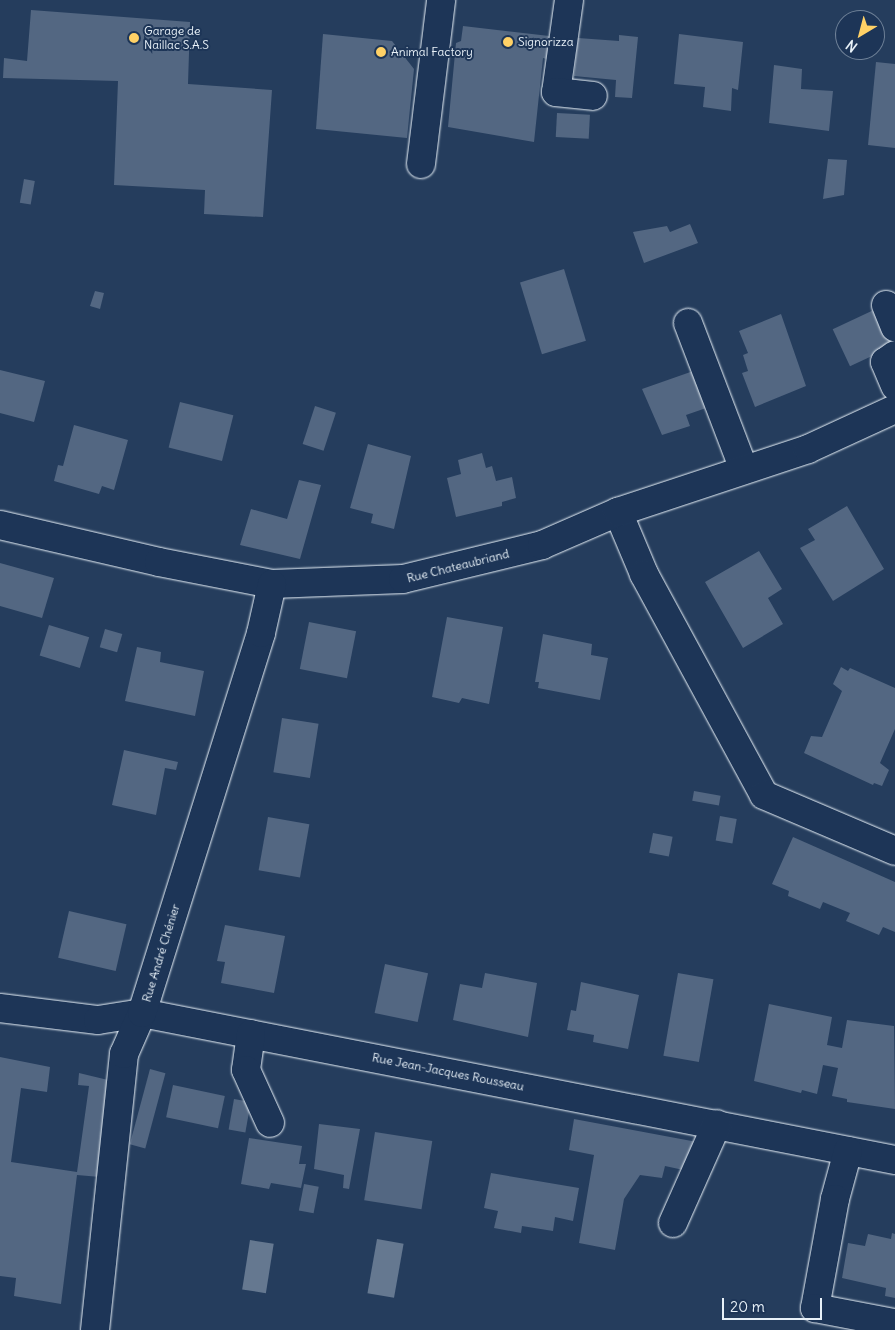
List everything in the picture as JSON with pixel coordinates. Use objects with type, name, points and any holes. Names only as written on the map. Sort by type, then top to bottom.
[{"type":"street","points":[[420,164],[441,0]]},
{"type":"street","points":[[569,0],[556,92],[592,96]]},
{"type":"street","points":[[688,323],[744,470]]},
{"type":"street","points":[[895,355],[884,362],[895,386]]},
{"type":"street","name":"Rue Chateaubriand","points":[[0,526],[159,562],[272,584],[403,579],[542,545],[618,512],[808,449],[895,409]]},
{"type":"street","points":[[618,512],[644,574],[764,794],[895,851]]},
{"type":"street","name":"Rue André Chénier","points":[[95,1330],[124,1054],[142,1013],[261,633],[272,584]]},
{"type":"street","name":"Rue Jean-Jacques Rousseau","points":[[0,1008],[98,1020],[142,1013],[895,1160]]},
{"type":"street","points":[[250,1034],[246,1070],[270,1123]]},
{"type":"street","points":[[672,1223],[716,1124]]},
{"type":"street","points":[[848,1150],[835,1199],[815,1308],[894,1323]]},
{"type":"water","points":[[377,1239],[404,1244],[394,1298],[367,1293]]},
{"type":"water","points":[[250,1240],[274,1244],[266,1293],[242,1289]]},
{"type":"building","points":[[31,10],[190,22],[188,84],[272,90],[263,217],[204,214],[205,190],[114,185],[118,81],[3,78],[4,58],[27,61]]},
{"type":"building","points":[[463,26],[558,37],[555,61],[543,58],[534,142],[448,127],[456,43],[461,41]]},
{"type":"building","points":[[323,34],[392,41],[414,69],[407,138],[316,129]]},
{"type":"building","points":[[679,34],[743,42],[738,90],[732,88],[731,111],[703,107],[705,87],[674,84]]},
{"type":"building","points":[[619,35],[638,37],[632,98],[615,97],[616,80],[574,76],[578,38],[619,41]]},
{"type":"building","points":[[876,62],[895,64],[895,148],[868,145]]},
{"type":"building","points":[[774,65],[802,69],[801,89],[833,91],[829,131],[769,123]]},
{"type":"building","points":[[557,113],[590,115],[589,139],[556,137]]},
{"type":"building","points":[[828,159],[847,160],[844,195],[823,199]]},
{"type":"building","points":[[24,179],[35,181],[31,205],[20,203]]},
{"type":"building","points":[[690,224],[698,243],[644,263],[633,232],[667,226],[670,232]]},
{"type":"building","points":[[564,269],[586,341],[542,354],[520,282]]},
{"type":"building","points":[[95,291],[104,293],[100,309],[90,306]]},
{"type":"building","points":[[878,308],[895,345],[850,366],[833,329]]},
{"type":"building","points":[[781,314],[806,386],[755,407],[742,373],[748,371],[743,355],[748,353],[739,331]]},
{"type":"building","points":[[699,369],[712,406],[686,415],[690,426],[662,435],[642,389]]},
{"type":"building","points":[[0,370],[45,381],[34,422],[0,413]]},
{"type":"building","points":[[180,402],[233,415],[222,461],[169,448]]},
{"type":"building","points":[[315,406],[336,413],[324,451],[303,444]]},
{"type":"building","points":[[74,425],[128,440],[114,490],[102,486],[99,494],[54,481],[58,465],[63,466]]},
{"type":"building","points":[[368,444],[411,456],[394,529],[371,523],[373,514],[350,508]]},
{"type":"building","points":[[482,453],[486,468],[492,466],[496,481],[512,477],[516,498],[502,502],[502,506],[456,517],[447,478],[461,474],[458,460]]},
{"type":"building","points":[[299,480],[321,485],[300,559],[240,545],[251,509],[287,519]]},
{"type":"building","points":[[847,506],[884,569],[833,601],[800,548],[815,540],[808,529]]},
{"type":"building","points":[[759,551],[782,589],[768,598],[783,624],[743,648],[705,582]]},
{"type":"building","points":[[0,563],[54,578],[42,618],[0,606]]},
{"type":"building","points":[[447,617],[503,627],[489,704],[462,698],[459,703],[432,697]]},
{"type":"building","points":[[309,622],[356,631],[347,678],[300,669]]},
{"type":"building","points":[[49,625],[89,637],[80,668],[40,656]]},
{"type":"building","points":[[105,629],[122,634],[117,652],[100,647]]},
{"type":"building","points":[[543,634],[592,644],[591,655],[608,658],[600,700],[538,688],[539,682],[535,682]]},
{"type":"building","points":[[137,647],[161,652],[160,662],[204,671],[195,716],[125,701]]},
{"type":"building","points":[[841,667],[848,671],[850,668],[895,688],[895,729],[880,763],[889,770],[882,786],[874,783],[873,785],[804,753],[811,736],[822,737],[842,691],[833,684]]},
{"type":"building","points":[[282,718],[319,724],[310,778],[273,772]]},
{"type":"building","points":[[124,750],[178,762],[176,770],[165,768],[156,815],[112,805]]},
{"type":"building","points":[[694,791],[721,796],[719,806],[692,801]]},
{"type":"building","points":[[720,816],[737,819],[732,844],[716,841]]},
{"type":"building","points":[[268,817],[309,824],[300,877],[259,870]]},
{"type":"building","points":[[653,833],[673,837],[669,856],[649,853]]},
{"type":"building","points":[[793,837],[895,882],[895,932],[883,927],[879,935],[846,921],[850,913],[823,902],[820,909],[788,896],[789,891],[772,884]]},
{"type":"building","points":[[69,911],[126,924],[116,971],[58,958]]},
{"type":"building","points":[[225,925],[285,936],[274,993],[221,983],[225,962],[217,961]]},
{"type":"building","points":[[385,964],[428,973],[418,1022],[375,1013]]},
{"type":"building","points":[[485,973],[537,983],[528,1037],[453,1020],[460,984],[482,988]]},
{"type":"building","points":[[678,973],[713,979],[699,1062],[663,1056]]},
{"type":"building","points":[[581,982],[639,995],[628,1049],[593,1042],[594,1035],[567,1030],[571,1010],[576,1011]]},
{"type":"building","points":[[769,1004],[832,1017],[827,1045],[842,1048],[847,1020],[894,1026],[895,1109],[847,1102],[847,1099],[832,1096],[838,1068],[823,1065],[817,1094],[802,1090],[801,1093],[754,1081]]},
{"type":"building","points":[[0,1057],[50,1067],[47,1092],[21,1088],[11,1162],[77,1172],[89,1086],[78,1085],[79,1073],[108,1080],[100,1177],[77,1175],[61,1304],[14,1296],[16,1278],[0,1276]]},
{"type":"building","points":[[150,1069],[165,1073],[145,1148],[130,1144]]},
{"type":"building","points":[[173,1085],[225,1096],[218,1128],[166,1117]]},
{"type":"building","points":[[234,1099],[251,1102],[245,1132],[229,1130]]},
{"type":"building","points":[[574,1119],[697,1142],[688,1171],[665,1166],[662,1178],[640,1175],[624,1199],[615,1250],[579,1243],[594,1155],[569,1150]]},
{"type":"building","points":[[319,1124],[360,1129],[349,1189],[343,1188],[344,1175],[314,1169]]},
{"type":"building","points":[[375,1132],[432,1141],[421,1209],[364,1200]]},
{"type":"building","points":[[249,1138],[302,1146],[299,1164],[306,1164],[301,1188],[271,1183],[269,1189],[241,1184]]},
{"type":"building","points":[[491,1173],[579,1188],[573,1221],[555,1217],[553,1231],[522,1226],[521,1233],[494,1228],[498,1211],[484,1208]]},
{"type":"building","points":[[304,1184],[319,1187],[314,1213],[299,1211]]},
{"type":"building","points":[[892,1233],[895,1234],[895,1298],[885,1296],[886,1288],[842,1278],[848,1243],[865,1246],[868,1234],[891,1239]]},
{"type":"place","name":"Garage de Naillac S.A.S","points":[[134,38]]},
{"type":"place","name":"Signorizza","points":[[508,42]]},
{"type":"place","name":"Animal Factory","points":[[381,52]]}]
